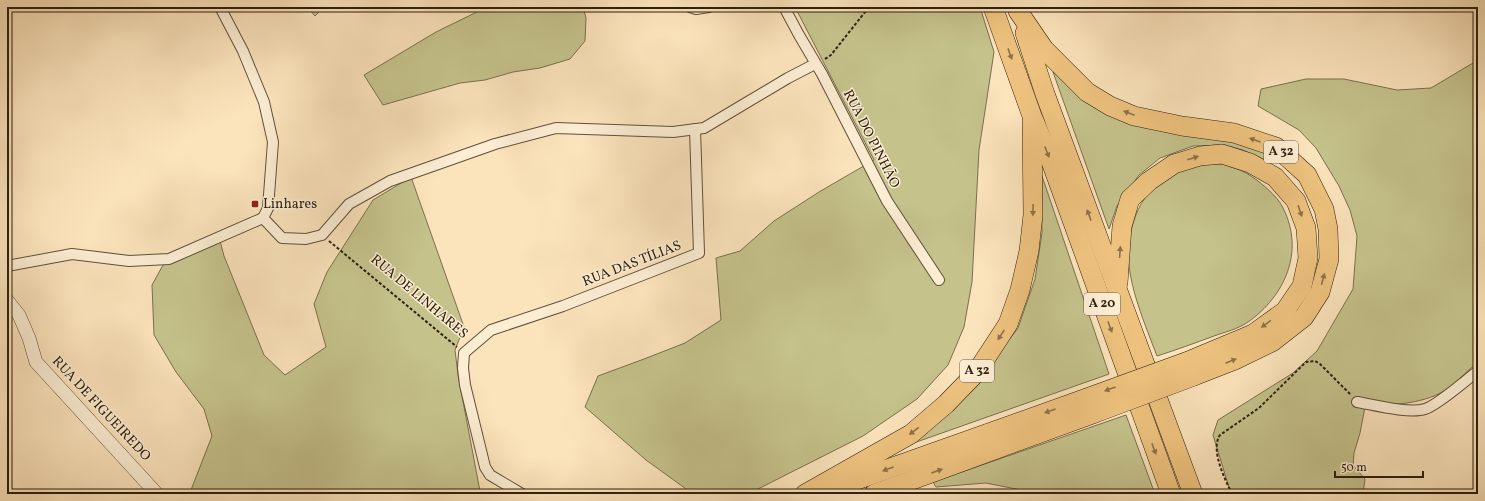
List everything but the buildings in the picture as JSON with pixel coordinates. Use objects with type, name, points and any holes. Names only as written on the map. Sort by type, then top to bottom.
[{"type":"highway","name":"A 20","points":[[1017,9],[1045,94],[1193,494]]},
{"type":"highway","name":"A 32","points":[[874,494],[1091,406],[1190,369],[1272,342],[1304,317],[1320,292],[1329,259],[1328,229],[1324,209],[1307,176],[1276,148],[1234,133],[1182,126],[1134,116],[1110,106],[1087,92],[1044,49],[1017,9]]},
{"type":"highway","name":"A 20","points":[[995,12],[1032,116],[1049,156],[1171,494]]},
{"type":"highway","name":"A 32","points":[[805,494],[911,434],[946,404],[976,373],[1008,324],[1020,290],[1029,251],[1033,215],[1033,171],[1031,148],[1032,116]]},
{"type":"highway","name":"A 32","points":[[1118,291],[1122,226],[1130,199],[1149,181],[1174,164],[1200,156],[1222,154],[1250,163],[1275,178],[1296,201],[1306,228],[1308,258],[1302,286],[1285,310],[1253,334],[1190,369]]},
{"type":"highway","name":"A 32","points":[[817,494],[1091,406]]},
{"type":"street","points":[[7,266],[72,254],[129,261],[169,259],[263,218],[268,208],[273,142],[264,102],[243,51],[220,7]]},
{"type":"street","points":[[690,7],[709,7]]},
{"type":"street","name":"RUA DO PINHÃO","points":[[784,7],[822,74],[887,201],[939,280]]},
{"type":"street","points":[[263,218],[282,238],[306,239],[322,235],[349,204],[390,181],[495,144],[556,128],[673,132],[704,128],[788,78],[815,64]]},
{"type":"street","name":"RUA DAS TÍLIAS","points":[[464,352],[491,330],[563,306],[699,253],[696,129]]},
{"type":"street","name":"RUA DE FIGUEIREDO","points":[[7,300],[20,315],[36,362],[157,494]]},
{"type":"street","name":"RUA DE LINHARES","points":[[464,352],[463,368],[465,385],[485,466],[490,475],[522,494]]},
{"type":"street","points":[[1357,402],[1406,410],[1425,409],[1437,402],[1478,371]]},
{"type":"path","points":[[815,64],[831,55],[870,7]]},
{"type":"path","name":"RUA DE LINHARES","points":[[322,235],[464,352]]},
{"type":"path","points":[[1232,494],[1221,469],[1216,449],[1217,440],[1220,435],[1259,408],[1306,362],[1315,361],[1320,364],[1357,402]]},
{"type":"shaded area","points":[[307,7],[324,7],[315,16]]},
{"type":"shaded area","points":[[487,7],[583,7],[586,18],[585,41],[570,59],[540,68],[513,72],[485,80],[460,83],[383,105],[364,75],[436,32]]},
{"type":"shaded area","points":[[795,7],[980,7],[994,52],[979,150],[972,282],[964,327],[948,365],[917,399],[863,436],[748,494],[693,494],[646,460],[585,407],[598,376],[685,343],[721,320],[716,258],[740,251],[774,221],[819,192],[874,160]]},
{"type":"shaded area","points":[[1478,60],[1478,362],[1450,387],[1431,397],[1409,403],[1365,407],[1354,453],[1353,465],[1365,479],[1363,494],[1231,494],[1213,435],[1218,420],[1293,373],[1317,351],[1353,289],[1357,236],[1350,210],[1339,186],[1316,148],[1299,130],[1258,106],[1261,89],[1306,79],[1344,79],[1397,90],[1431,88]]},
{"type":"shaded area","points":[[1053,72],[1084,96],[1232,139],[1265,153],[1264,160],[1243,150],[1225,145],[1193,146],[1160,158],[1139,175],[1117,206],[1109,229]]},
{"type":"shaded area","points":[[1205,164],[1223,164],[1251,176],[1277,198],[1283,208],[1289,224],[1292,240],[1288,271],[1281,286],[1272,299],[1248,322],[1240,327],[1157,356],[1138,304],[1131,277],[1128,250],[1135,216],[1141,203],[1150,192],[1167,178],[1195,166]]},
{"type":"shaded area","points":[[1041,173],[1109,374],[908,445],[983,374],[1018,328],[1035,279],[1042,233]]},
{"type":"shaded area","points":[[411,177],[464,327],[455,350],[458,375],[481,494],[187,494],[191,490],[212,436],[204,409],[176,372],[154,335],[152,285],[163,265],[219,237],[224,256],[264,355],[285,375],[326,347],[314,304],[327,272],[373,200]]},
{"type":"shaded area","points":[[1126,415],[1155,494],[1041,494],[986,483],[936,487],[933,482]]},
{"type":"place","name":"Linhares","points":[[255,204]]}]
